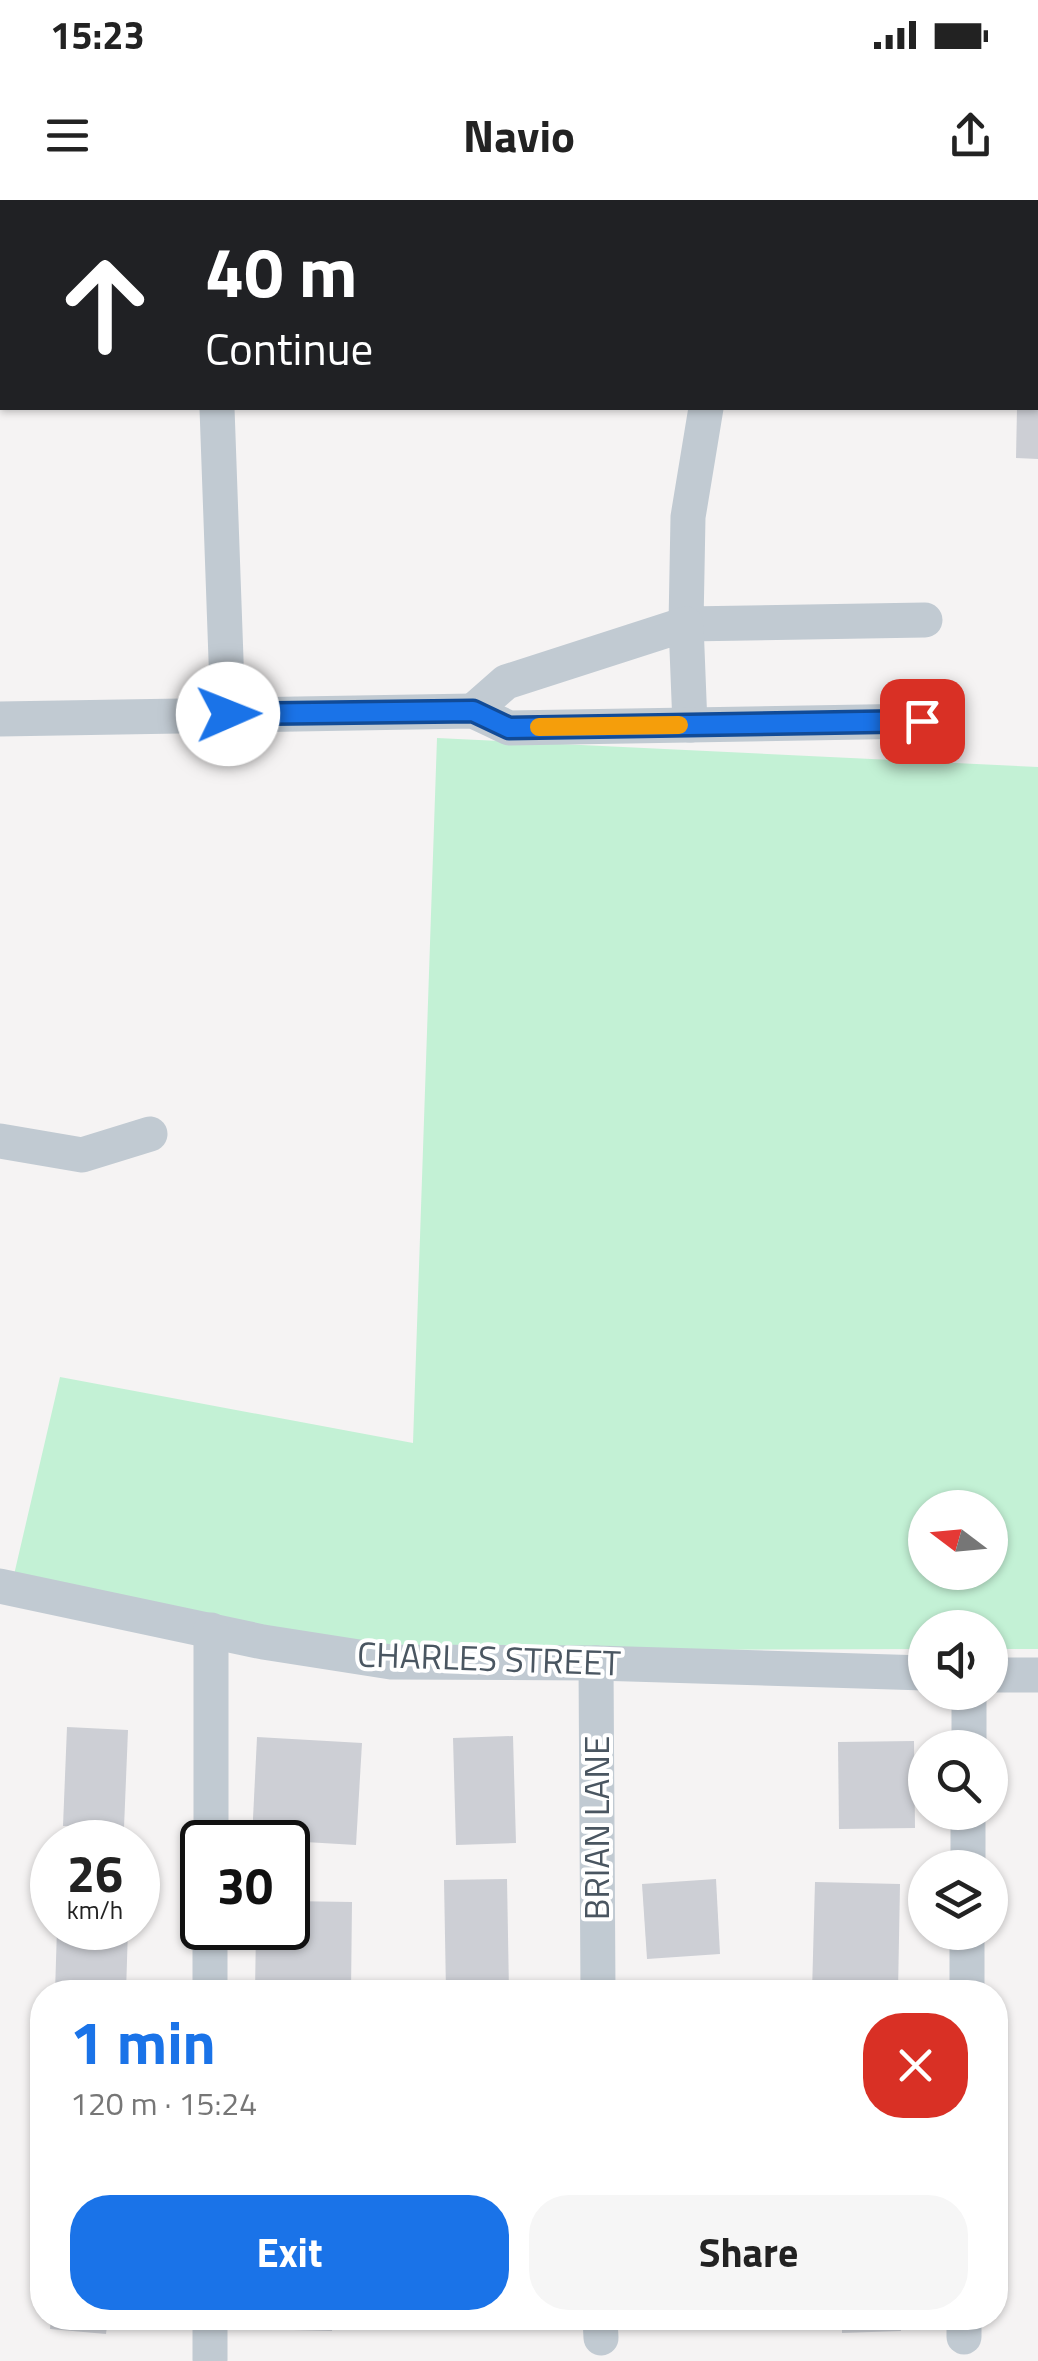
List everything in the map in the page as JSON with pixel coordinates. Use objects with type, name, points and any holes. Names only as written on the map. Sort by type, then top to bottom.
[{"type":"street","points":[[217,410],[228,714]]},
{"type":"street","points":[[690,725],[686,624],[688,517],[706,410]]},
{"type":"street","points":[[473,711],[506,682],[686,624],[925,620]]},
{"type":"street","points":[[0,719],[473,711],[509,728],[922,721]]},
{"type":"street","points":[[0,1141],[82,1154],[150,1134]]},
{"type":"street","name":"CHARLES STREET","points":[[0,1586],[263,1642],[391,1662],[596,1663],[908,1673]]},
{"type":"street","points":[[211,1630],[211,1820]]},
{"type":"street","name":"BRIAN LANE","points":[[596,1663],[598,1980]]},
{"type":"street","points":[[1008,1675],[1038,1675]]},
{"type":"street","points":[[210,1950],[210,1980]]},
{"type":"street","points":[[967,1950],[967,1980]]},
{"type":"street","points":[[210,2330],[210,2360]]},
{"type":"green space","points":[[437,738],[1038,767],[1038,1649],[1008,1649],[1008,1610],[908,1610],[908,1649],[367,1651],[13,1579],[60,1377],[413,1443]]},
{"type":"building","points":[[1017,410],[1038,410],[1038,459],[1016,458]]},
{"type":"building","points":[[67,1727],[128,1730],[124,1820],[63,1820]]},
{"type":"building","points":[[513,1736],[516,1843],[456,1845],[453,1738]]},
{"type":"building","points":[[257,1737],[362,1743],[356,1845],[310,1842],[310,1820],[253,1820]]},
{"type":"building","points":[[908,1741],[908,1828],[839,1829],[838,1742]]},
{"type":"building","points":[[507,1879],[509,1980],[446,1980],[444,1880]]},
{"type":"building","points":[[716,1879],[720,1954],[647,1959],[642,1884]]},
{"type":"building","points":[[815,1882],[900,1884],[898,1980],[812,1980]]},
{"type":"building","points":[[310,1901],[352,1902],[351,1980],[255,1980],[256,1950],[310,1950]]},
{"type":"building","points":[[56,1950],[127,1950],[126,1980],[55,1980]]},
{"type":"building","points":[[61,2330],[106,2330],[106,2334]]},
{"type":"building","points":[[842,2330],[901,2330],[901,2331]]},
{"type":"slow traffic","points":[[539,727],[679,725]]},
{"type":"route","points":[[228,714],[473,711],[509,728],[922,721]]}]
